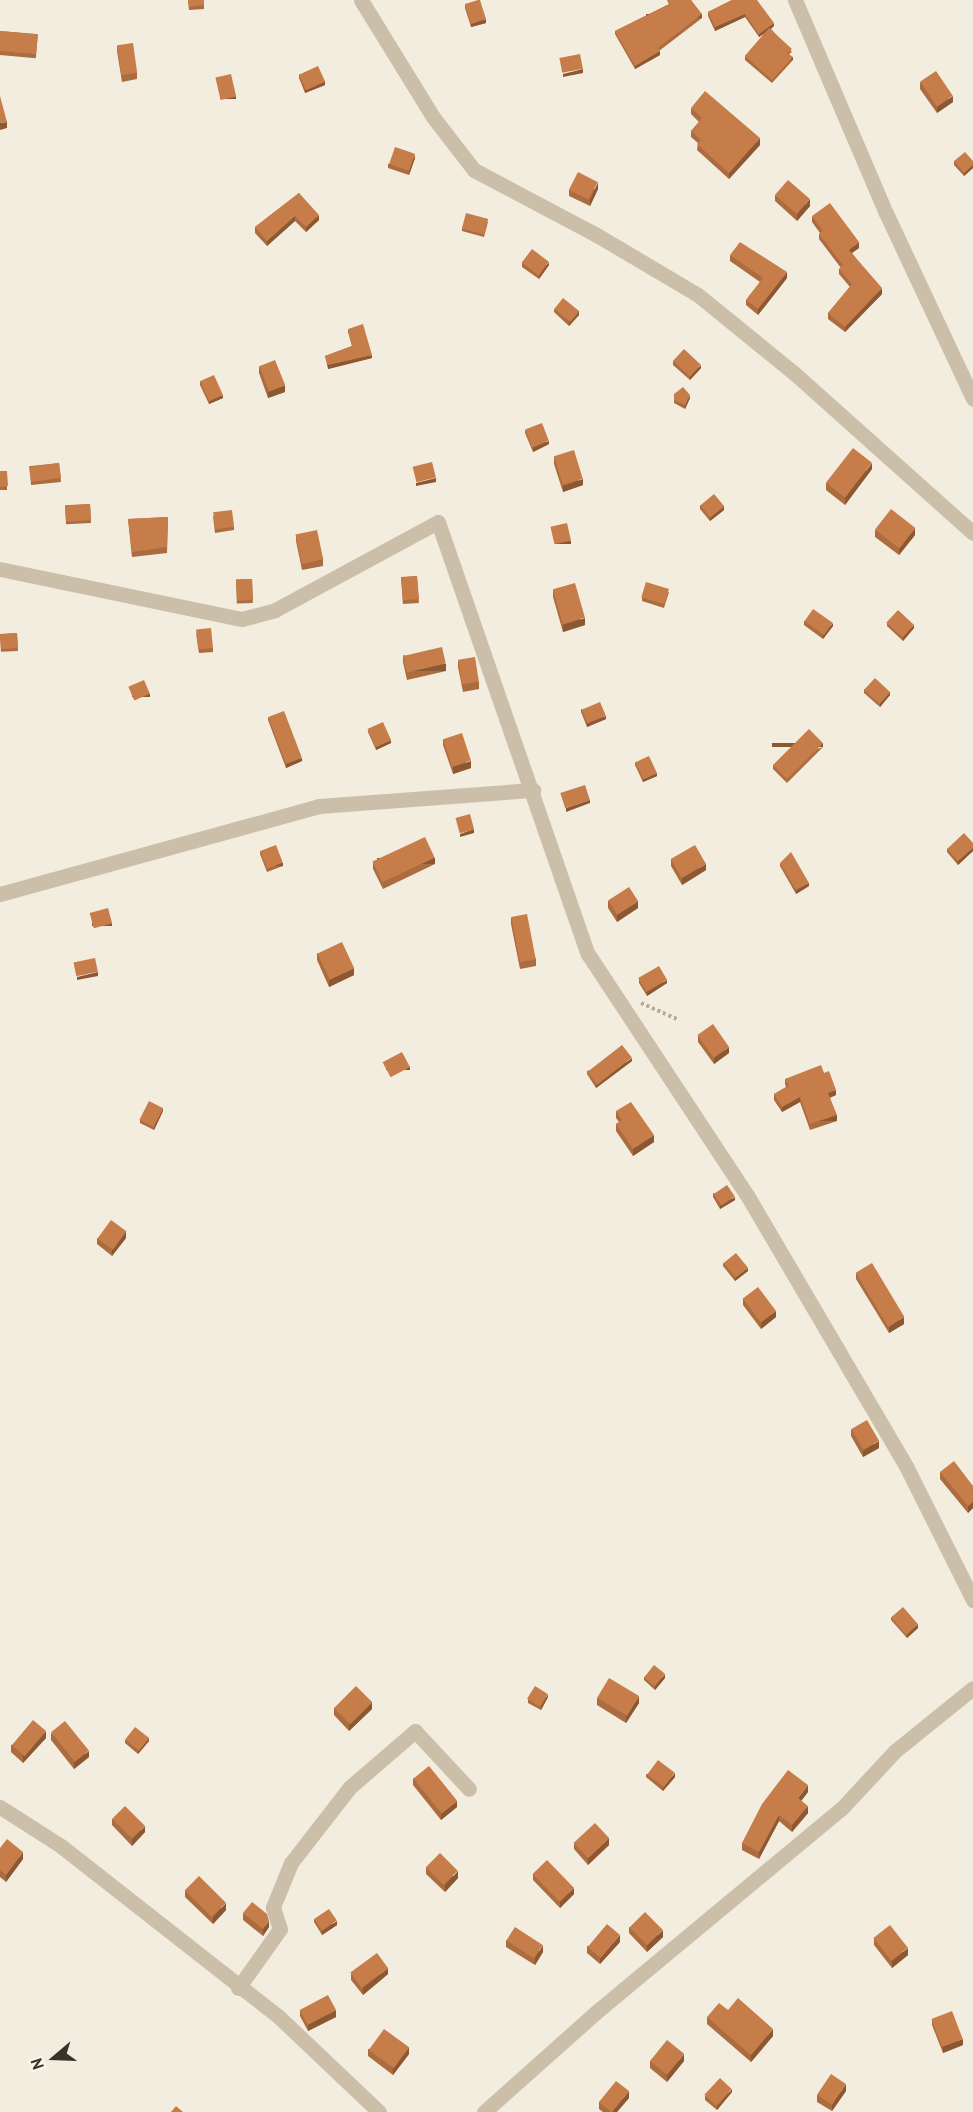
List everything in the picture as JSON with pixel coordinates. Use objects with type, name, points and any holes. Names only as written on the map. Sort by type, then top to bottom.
[{"type":"street","points":[[362,0],[433,117],[474,170],[698,296],[794,373],[973,533]]},
{"type":"street","points":[[795,0],[886,213],[973,399]]},
{"type":"street","points":[[0,570],[242,619],[275,610],[438,522],[533,790],[588,954],[747,1195],[907,1468],[973,1600]]},
{"type":"street","points":[[0,894],[319,806],[533,790]]},
{"type":"street","points":[[483,2112],[595,2013],[841,1809],[895,1751],[973,1688]]},
{"type":"street","points":[[238,1988],[280,1929],[273,1907],[291,1863],[350,1787],[415,1731],[470,1789]]},
{"type":"street","points":[[0,1807],[61,1846],[238,1988],[279,2017],[379,2112]]},
{"type":"path","points":[[613,991],[679,1020]]},
{"type":"building","points":[[188,0],[204,0],[204,5],[189,7]]},
{"type":"building","points":[[480,0],[486,19],[471,24],[465,4]]},
{"type":"building","points":[[668,0],[691,0],[702,14],[658,48],[660,51],[635,66],[615,31],[670,4]]},
{"type":"building","points":[[732,0],[757,0],[774,23],[759,34],[745,14],[715,27],[708,12]]},
{"type":"building","points":[[769,28],[792,49],[787,53],[793,57],[772,80],[745,56]]},
{"type":"building","points":[[0,31],[38,34],[36,54],[0,51]]},
{"type":"building","points":[[133,43],[137,73],[121,75],[117,45]]},
{"type":"building","points":[[580,54],[583,69],[562,73],[559,58]]},
{"type":"building","points":[[318,66],[325,81],[306,90],[299,75]]},
{"type":"building","points":[[936,71],[953,96],[937,106],[920,82]]},
{"type":"building","points":[[231,74],[236,96],[221,100],[215,78]]},
{"type":"building","points":[[705,91],[760,138],[729,173],[697,144],[701,140],[691,131],[702,118],[691,108]]},
{"type":"building","points":[[0,96],[7,122],[0,123]]},
{"type":"building","points":[[395,147],[415,154],[409,171],[389,164]]},
{"type":"building","points":[[965,152],[973,161],[973,165],[964,173],[954,161]]},
{"type":"building","points":[[578,172],[598,182],[589,200],[569,190]]},
{"type":"building","points":[[788,180],[810,199],[797,214],[775,195]]},
{"type":"building","points":[[299,193],[319,215],[306,227],[295,216],[267,241],[255,227]]},
{"type":"building","points":[[830,203],[859,242],[849,250],[882,288],[845,327],[828,313],[852,284],[839,269],[843,265],[819,234],[823,231],[812,216]]},
{"type":"building","points":[[466,213],[488,219],[484,234],[462,228]]},
{"type":"building","points":[[740,242],[787,272],[758,309],[746,300],[763,278],[730,255]]},
{"type":"building","points":[[532,249],[549,262],[539,275],[522,263]]},
{"type":"building","points":[[563,298],[579,311],[571,322],[554,309]]},
{"type":"building","points":[[363,324],[372,355],[328,365],[325,356],[352,346],[348,329]]},
{"type":"building","points":[[684,349],[701,365],[690,376],[673,361]]},
{"type":"building","points":[[275,360],[285,385],[269,391],[259,366]]},
{"type":"building","points":[[214,375],[223,395],[209,401],[200,381]]},
{"type":"building","points":[[683,387],[690,395],[685,405],[674,400],[674,394]]},
{"type":"building","points":[[542,423],[549,441],[532,447],[525,429]]},
{"type":"building","points":[[853,448],[872,463],[845,497],[826,483]]},
{"type":"building","points":[[574,450],[583,479],[563,485],[554,456]]},
{"type":"building","points":[[432,462],[436,478],[416,482],[413,467]]},
{"type":"building","points":[[59,463],[61,478],[31,482],[29,467]]},
{"type":"building","points":[[0,471],[7,471],[8,486],[0,487]]},
{"type":"building","points":[[714,494],[724,506],[710,518],[700,506]]},
{"type":"building","points":[[90,504],[91,520],[66,522],[65,506]]},
{"type":"building","points":[[891,509],[915,528],[899,549],[875,529]]},
{"type":"building","points":[[232,510],[234,527],[215,529],[213,512]]},
{"type":"building","points":[[168,517],[167,547],[132,552],[128,519]]},
{"type":"building","points":[[567,523],[571,541],[554,544],[550,527]]},
{"type":"building","points":[[317,530],[323,559],[302,564],[295,535]]},
{"type":"building","points":[[417,576],[419,599],[403,600],[401,577]]},
{"type":"building","points":[[252,579],[253,600],[237,601],[236,580]]},
{"type":"building","points":[[646,582],[669,589],[664,604],[641,597]]},
{"type":"building","points":[[575,583],[585,618],[563,624],[553,589]]},
{"type":"building","points":[[813,609],[833,623],[824,635],[804,621]]},
{"type":"building","points":[[898,610],[914,625],[902,637],[886,622]]},
{"type":"building","points":[[211,628],[213,648],[198,649],[196,630]]},
{"type":"building","points":[[17,633],[18,648],[1,649],[0,634]]},
{"type":"building","points":[[442,647],[446,664],[407,673],[403,656]]},
{"type":"building","points":[[475,657],[479,682],[462,684],[458,660]]},
{"type":"building","points":[[875,678],[890,692],[879,704],[864,690]]},
{"type":"building","points":[[144,680],[150,694],[134,700],[128,687]]},
{"type":"building","points":[[600,702],[606,716],[587,724],[582,710]]},
{"type":"building","points":[[284,711],[302,758],[286,764],[268,717]]},
{"type":"building","points":[[383,722],[391,740],[376,747],[367,729]]},
{"type":"building","points":[[809,729],[823,743],[787,779],[773,765]]},
{"type":"building","points":[[462,733],[471,761],[452,767],[443,739]]},
{"type":"building","points":[[649,756],[657,773],[643,780],[635,762]]},
{"type":"building","points":[[585,785],[590,800],[565,808],[560,793]]},
{"type":"building","points":[[470,814],[474,829],[460,833],[456,818]]},
{"type":"building","points":[[964,833],[973,843],[973,848],[958,861],[947,849]]},
{"type":"building","points":[[425,837],[435,858],[382,882],[372,862]]},
{"type":"building","points":[[276,845],[283,863],[267,869],[260,851]]},
{"type":"building","points":[[695,845],[706,864],[682,878],[671,859]]},
{"type":"building","points":[[791,852],[809,883],[796,890],[780,863]]},
{"type":"building","points":[[629,887],[638,901],[617,915],[608,901]]},
{"type":"building","points":[[108,908],[112,923],[94,928],[90,913]]},
{"type":"building","points":[[527,914],[536,959],[520,962],[511,917]]},
{"type":"building","points":[[342,942],[354,968],[330,980],[318,953]]},
{"type":"building","points":[[95,958],[98,972],[76,976],[73,963]]},
{"type":"building","points":[[659,966],[667,980],[646,992],[638,978]]},
{"type":"building","points":[[713,1024],[729,1047],[713,1058],[697,1035]]},
{"type":"building","points":[[622,1045],[632,1058],[597,1085],[587,1072]]},
{"type":"building","points":[[402,1052],[410,1067],[391,1077],[383,1062]]},
{"type":"building","points":[[821,1065],[824,1073],[829,1071],[836,1090],[828,1093],[837,1115],[810,1124],[800,1097],[782,1107],[774,1094],[789,1086],[785,1079]]},
{"type":"building","points":[[149,1101],[163,1108],[154,1127],[139,1120]]},
{"type":"building","points":[[631,1102],[654,1135],[633,1149],[616,1124],[622,1120],[616,1111]]},
{"type":"building","points":[[727,1185],[735,1197],[722,1206],[714,1194]]},
{"type":"building","points":[[111,1220],[126,1231],[113,1250],[97,1239]]},
{"type":"building","points":[[736,1253],[748,1268],[736,1278],[724,1263]]},
{"type":"building","points":[[872,1263],[904,1317],[888,1327],[856,1273]]},
{"type":"building","points":[[758,1287],[776,1311],[761,1322],[743,1298]]},
{"type":"building","points":[[867,1420],[879,1441],[863,1450],[851,1429]]},
{"type":"building","points":[[954,1461],[973,1486],[973,1502],[968,1506],[940,1472]]},
{"type":"building","points":[[903,1607],[918,1624],[906,1635],[891,1617]]},
{"type":"building","points":[[654,1665],[665,1674],[655,1686],[644,1677]]},
{"type":"building","points":[[609,1678],[639,1696],[627,1716],[597,1698]]},
{"type":"building","points":[[356,1686],[372,1702],[350,1724],[334,1708]]},
{"type":"building","points":[[535,1686],[548,1694],[540,1707],[527,1699]]},
{"type":"building","points":[[33,1720],[46,1731],[25,1756],[12,1745]]},
{"type":"building","points":[[65,1721],[89,1751],[75,1762],[51,1732]]},
{"type":"building","points":[[135,1727],[149,1738],[139,1751],[125,1740]]},
{"type":"building","points":[[658,1760],[675,1773],[664,1787],[647,1774]]},
{"type":"building","points":[[429,1766],[457,1801],[442,1814],[413,1779]]},
{"type":"building","points":[[788,1770],[808,1785],[798,1798],[808,1806],[792,1825],[779,1815],[759,1852],[742,1843],[762,1804]]},
{"type":"building","points":[[125,1806],[145,1826],[132,1839],[112,1819]]},
{"type":"building","points":[[595,1823],[609,1838],[588,1858],[574,1843]]},
{"type":"building","points":[[7,1839],[23,1852],[6,1875],[0,1870],[0,1848]]},
{"type":"building","points":[[440,1853],[458,1871],[444,1885],[426,1867]]},
{"type":"building","points":[[547,1860],[574,1888],[560,1902],[533,1874]]},
{"type":"building","points":[[199,1876],[226,1903],[212,1917],[185,1890]]},
{"type":"building","points":[[252,1902],[267,1914],[269,1921],[263,1929],[243,1913]]},
{"type":"building","points":[[329,1909],[337,1921],[322,1931],[314,1919]]},
{"type":"building","points":[[645,1912],[663,1930],[647,1945],[629,1928]]},
{"type":"building","points":[[607,1924],[620,1935],[601,1958],[588,1947]]},
{"type":"building","points":[[890,1925],[908,1948],[891,1961],[873,1938]]},
{"type":"building","points":[[515,1927],[543,1945],[534,1958],[506,1940]]},
{"type":"building","points":[[377,1953],[388,1968],[361,1988],[350,1972]]},
{"type":"building","points":[[328,1995],[336,2010],[308,2025],[300,2010]]},
{"type":"building","points":[[738,1998],[773,2029],[751,2055],[707,2017],[719,2003],[728,2010]]},
{"type":"building","points":[[952,2011],[963,2039],[942,2047],[931,2019]]},
{"type":"building","points":[[384,2029],[409,2047],[394,2068],[369,2050]]},
{"type":"building","points":[[667,2040],[684,2054],[667,2075],[650,2061]]},
{"type":"building","points":[[831,2074],[846,2084],[832,2105],[817,2095]]},
{"type":"building","points":[[720,2078],[732,2089],[716,2106],[704,2095]]},
{"type":"building","points":[[616,2081],[629,2091],[611,2112],[599,2102]]},
{"type":"building","points":[[176,2106],[183,2112],[171,2112]]}]
